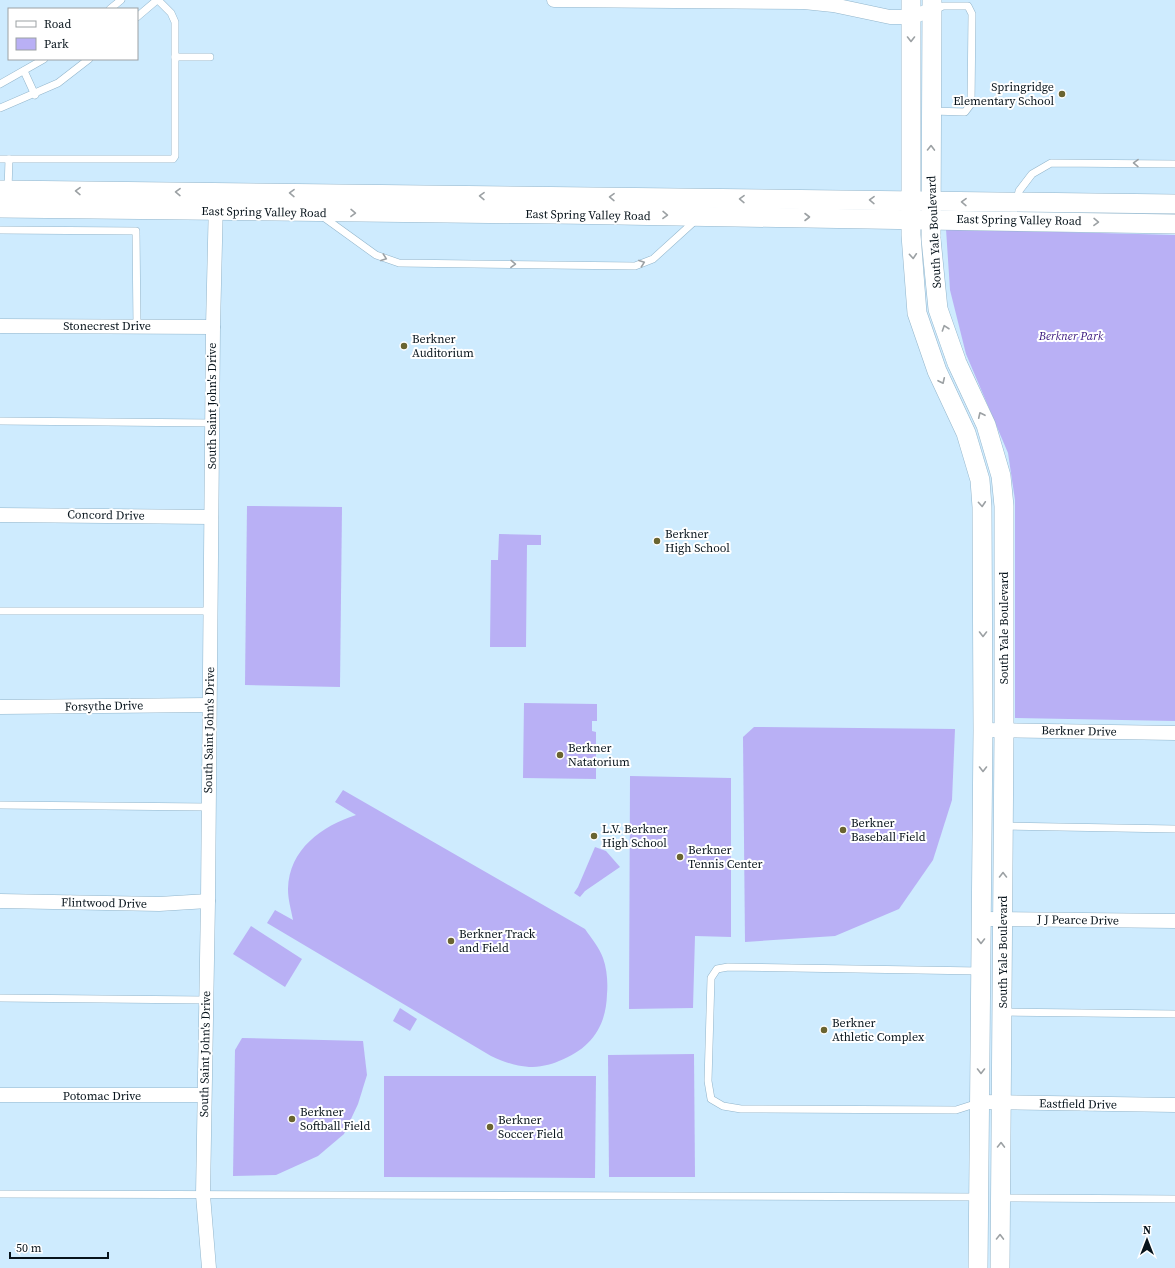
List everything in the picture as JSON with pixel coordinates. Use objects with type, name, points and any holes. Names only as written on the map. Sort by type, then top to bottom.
[{"type":"street","points":[[554,0],[804,2],[832,5],[890,17],[911,8],[932,5]]},
{"type":"street","name":"South Yale Boulevard","points":[[932,5],[931,210],[932,257],[938,309],[957,363],[986,425],[1001,476],[1004,506],[993,698],[983,730],[978,1268]]},
{"type":"street","name":"South Yale Boulevard","points":[[911,8],[911,235],[917,314],[937,371],[966,433],[980,480],[993,698],[1004,730],[1000,1268]]},
{"type":"street","name":"East Spring Valley Road","points":[[4,199],[216,192],[911,209],[1175,224]]},
{"type":"street","name":"South Saint John's Drive","points":[[210,1268],[203,1195],[205,1000],[208,901],[213,327],[216,192]]},
{"type":"street","name":"East Spring Valley Road","points":[[4,199],[216,211],[701,216],[911,209]]},
{"type":"street","name":"East Spring Valley Road","points":[[931,210],[1017,202],[1175,204]]},
{"type":"street","name":"Stonecrest Drive","points":[[0,326],[213,327]]},
{"type":"street","points":[[973,457],[994,452]]},
{"type":"street","name":"Concord Drive","points":[[0,515],[211,517]]},
{"type":"street","name":"Forsythe Drive","points":[[0,708],[209,705]]},
{"type":"street","name":"Berkner Drive","points":[[983,730],[1175,733]]},
{"type":"street","name":"Flintwood Drive","points":[[0,901],[159,904],[208,901]]},
{"type":"street","name":"J J Pearce Drive","points":[[982,919],[1175,921]]},
{"type":"street","name":"Potomac Drive","points":[[0,1095],[204,1095]]},
{"type":"street","name":"Eastfield Drive","points":[[980,1102],[1175,1105]]},
{"type":"lane","points":[[111,8],[121,0]]},
{"type":"lane","points":[[0,159],[173,159],[175,156],[174,18],[158,0],[138,16]]},
{"type":"lane","points":[[931,111],[965,112],[971,104],[972,14],[968,6],[932,5]]},
{"type":"lane","points":[[175,57],[210,57]]},
{"type":"lane","points":[[0,84],[42,60]]},
{"type":"lane","points":[[0,108],[58,83],[88,60]]},
{"type":"lane","points":[[24,71],[35,94]]},
{"type":"lane","points":[[4,199],[8,159]]},
{"type":"lane","points":[[1017,202],[1018,194],[1026,180],[1038,169],[1051,164],[1175,164]]},
{"type":"lane","points":[[317,212],[376,255],[400,263],[635,266],[653,259],[701,216]]},
{"type":"lane","points":[[0,230],[136,231],[137,326]]},
{"type":"lane","points":[[0,421],[212,423]]},
{"type":"lane","points":[[0,611],[210,611]]},
{"type":"lane","points":[[0,805],[208,807]]},
{"type":"lane","points":[[1003,826],[1175,829]]},
{"type":"lane","points":[[980,1102],[956,1110],[741,1109],[723,1106],[711,1099],[708,1081],[711,978],[717,969],[728,967],[981,971]]},
{"type":"lane","points":[[0,998],[205,1000]]},
{"type":"lane","points":[[1002,1012],[1175,1014]]},
{"type":"lane","points":[[0,1194],[979,1197]]},
{"type":"lane","points":[[1000,1198],[1175,1199]]},
{"type":"green space","name":"Berkner Park","points":[[946,229],[1175,235],[1175,721],[1015,718],[1015,500],[1008,453],[966,354],[950,290]]},
{"type":"green space","points":[[247,506],[342,507],[340,687],[245,685]]},
{"type":"green space","points":[[499,534],[541,535],[541,545],[527,545],[526,647],[490,647],[491,560],[498,560]]},
{"type":"green space","name":"Berkner Natatorium","points":[[524,703],[597,704],[597,721],[592,721],[592,731],[596,732],[596,779],[523,778]]},
{"type":"green space","name":"Berkner Baseball Field","points":[[754,727],[955,729],[952,800],[933,860],[899,909],[835,936],[745,942],[743,737]]},
{"type":"green space","name":"Berkner Tennis Center","points":[[630,776],[731,778],[731,937],[695,936],[693,1008],[629,1009]]},
{"type":"green space","points":[[343,790],[585,929],[603,958],[607,985],[606,1006],[600,1027],[588,1043],[570,1056],[548,1065],[529,1067],[505,1062],[491,1056],[267,923],[275,910],[293,920],[288,889],[294,862],[301,851],[320,833],[343,820],[356,815],[335,802]]},
{"type":"green space","points":[[595,847],[606,851],[620,867],[585,891],[580,897],[574,893]]},
{"type":"green space","points":[[251,926],[302,959],[285,987],[233,954]]},
{"type":"green space","points":[[400,1008],[417,1019],[410,1031],[393,1021]]},
{"type":"green space","name":"Berkner Softball Field","points":[[242,1038],[363,1041],[367,1075],[358,1104],[344,1134],[318,1156],[276,1175],[233,1176],[235,1050]]},
{"type":"green space","points":[[694,1054],[695,1177],[609,1177],[608,1055]]},
{"type":"green space","name":"Berkner Soccer Field","points":[[384,1076],[596,1076],[595,1178],[384,1177]]},
{"type":"place","name":"Springridge Elementary School","points":[[1062,94]]},
{"type":"place","name":"Berkner Auditorium","points":[[404,346]]},
{"type":"place","name":"Berkner High School","points":[[657,541]]},
{"type":"place","name":"Berkner Natatorium","points":[[560,755]]},
{"type":"place","name":"Berkner Baseball Field","points":[[843,830]]},
{"type":"place","name":"L.V. Berkner High School","points":[[594,836]]},
{"type":"place","name":"Berkner Tennis Center","points":[[680,857]]},
{"type":"place","name":"Berkner Track and Field","points":[[451,941]]},
{"type":"place","name":"Berkner Athletic Complex","points":[[824,1030]]},
{"type":"place","name":"Berkner Softball Field","points":[[292,1119]]},
{"type":"place","name":"Berkner Soccer Field","points":[[490,1127]]}]
